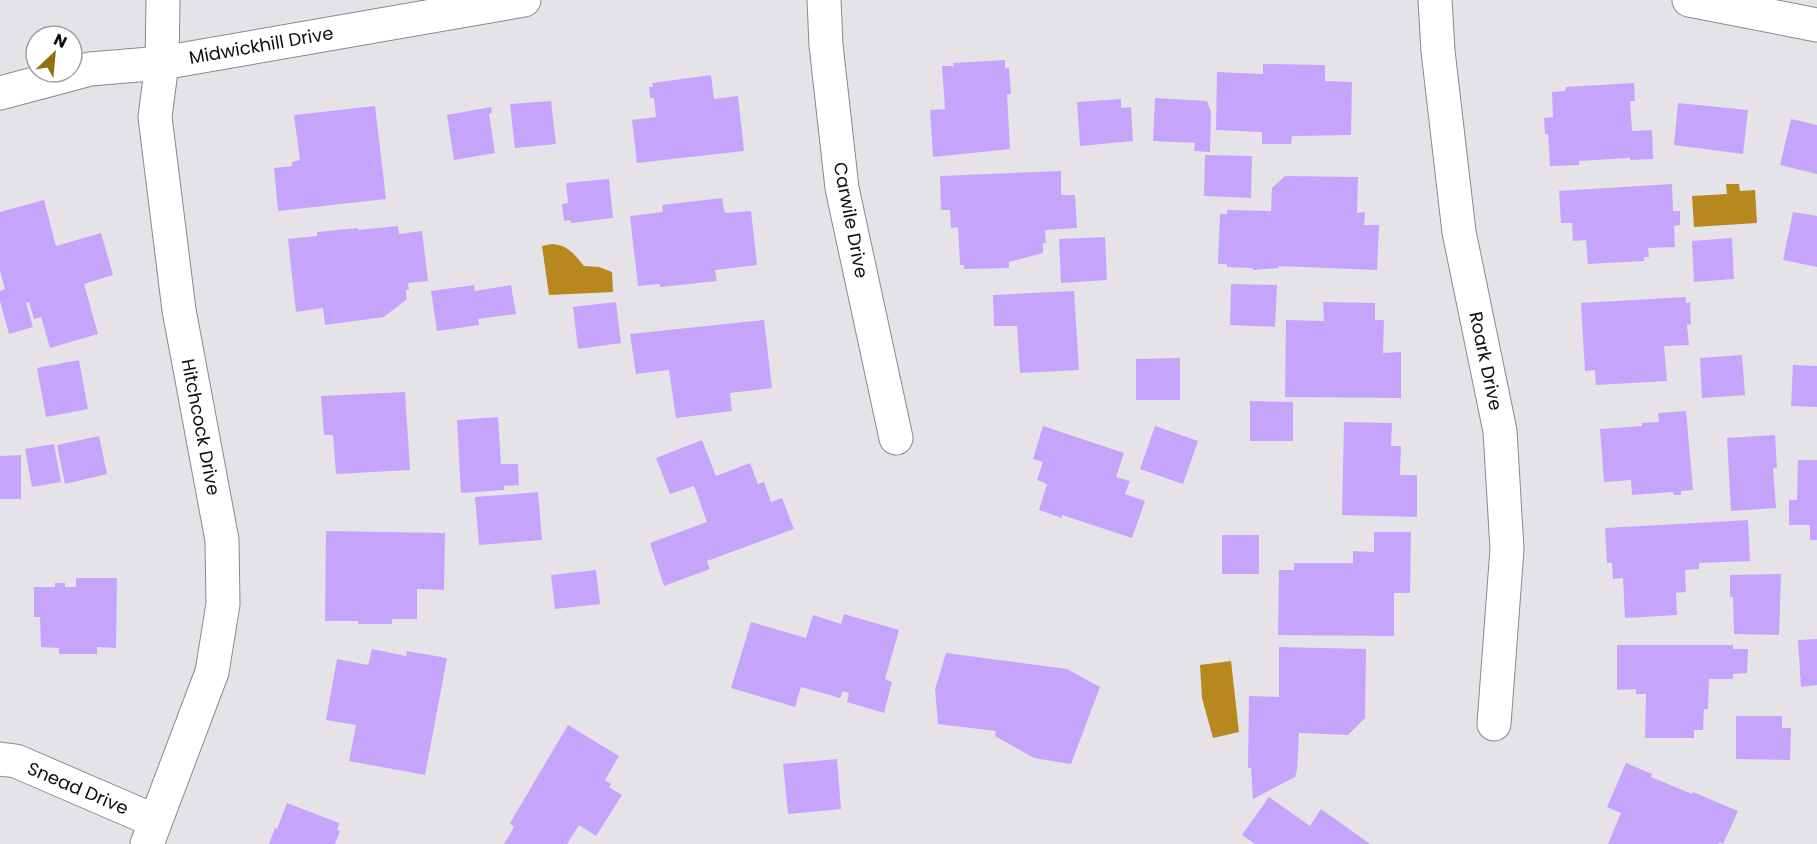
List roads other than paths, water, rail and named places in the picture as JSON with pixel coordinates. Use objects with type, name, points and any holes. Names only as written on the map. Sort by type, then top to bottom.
[{"type":"street","name":"Hitchcock Drive","points":[[151,832],[212,672],[223,604],[222,540],[179,310],[155,117],[162,63],[163,0]]},
{"type":"street","name":"Midwickhill Drive","points":[[0,93],[90,69],[162,63],[524,0]]},
{"type":"street","name":"Carwile Drive","points":[[824,0],[826,45],[842,188],[896,438]]},
{"type":"street","name":"Roark Drive","points":[[1435,0],[1437,42],[1459,232],[1500,431],[1507,549],[1494,723]]},
{"type":"street","points":[[1689,0],[1817,25]]},
{"type":"street","name":"Snead Drive","points":[[0,759],[16,761],[151,832]]}]
